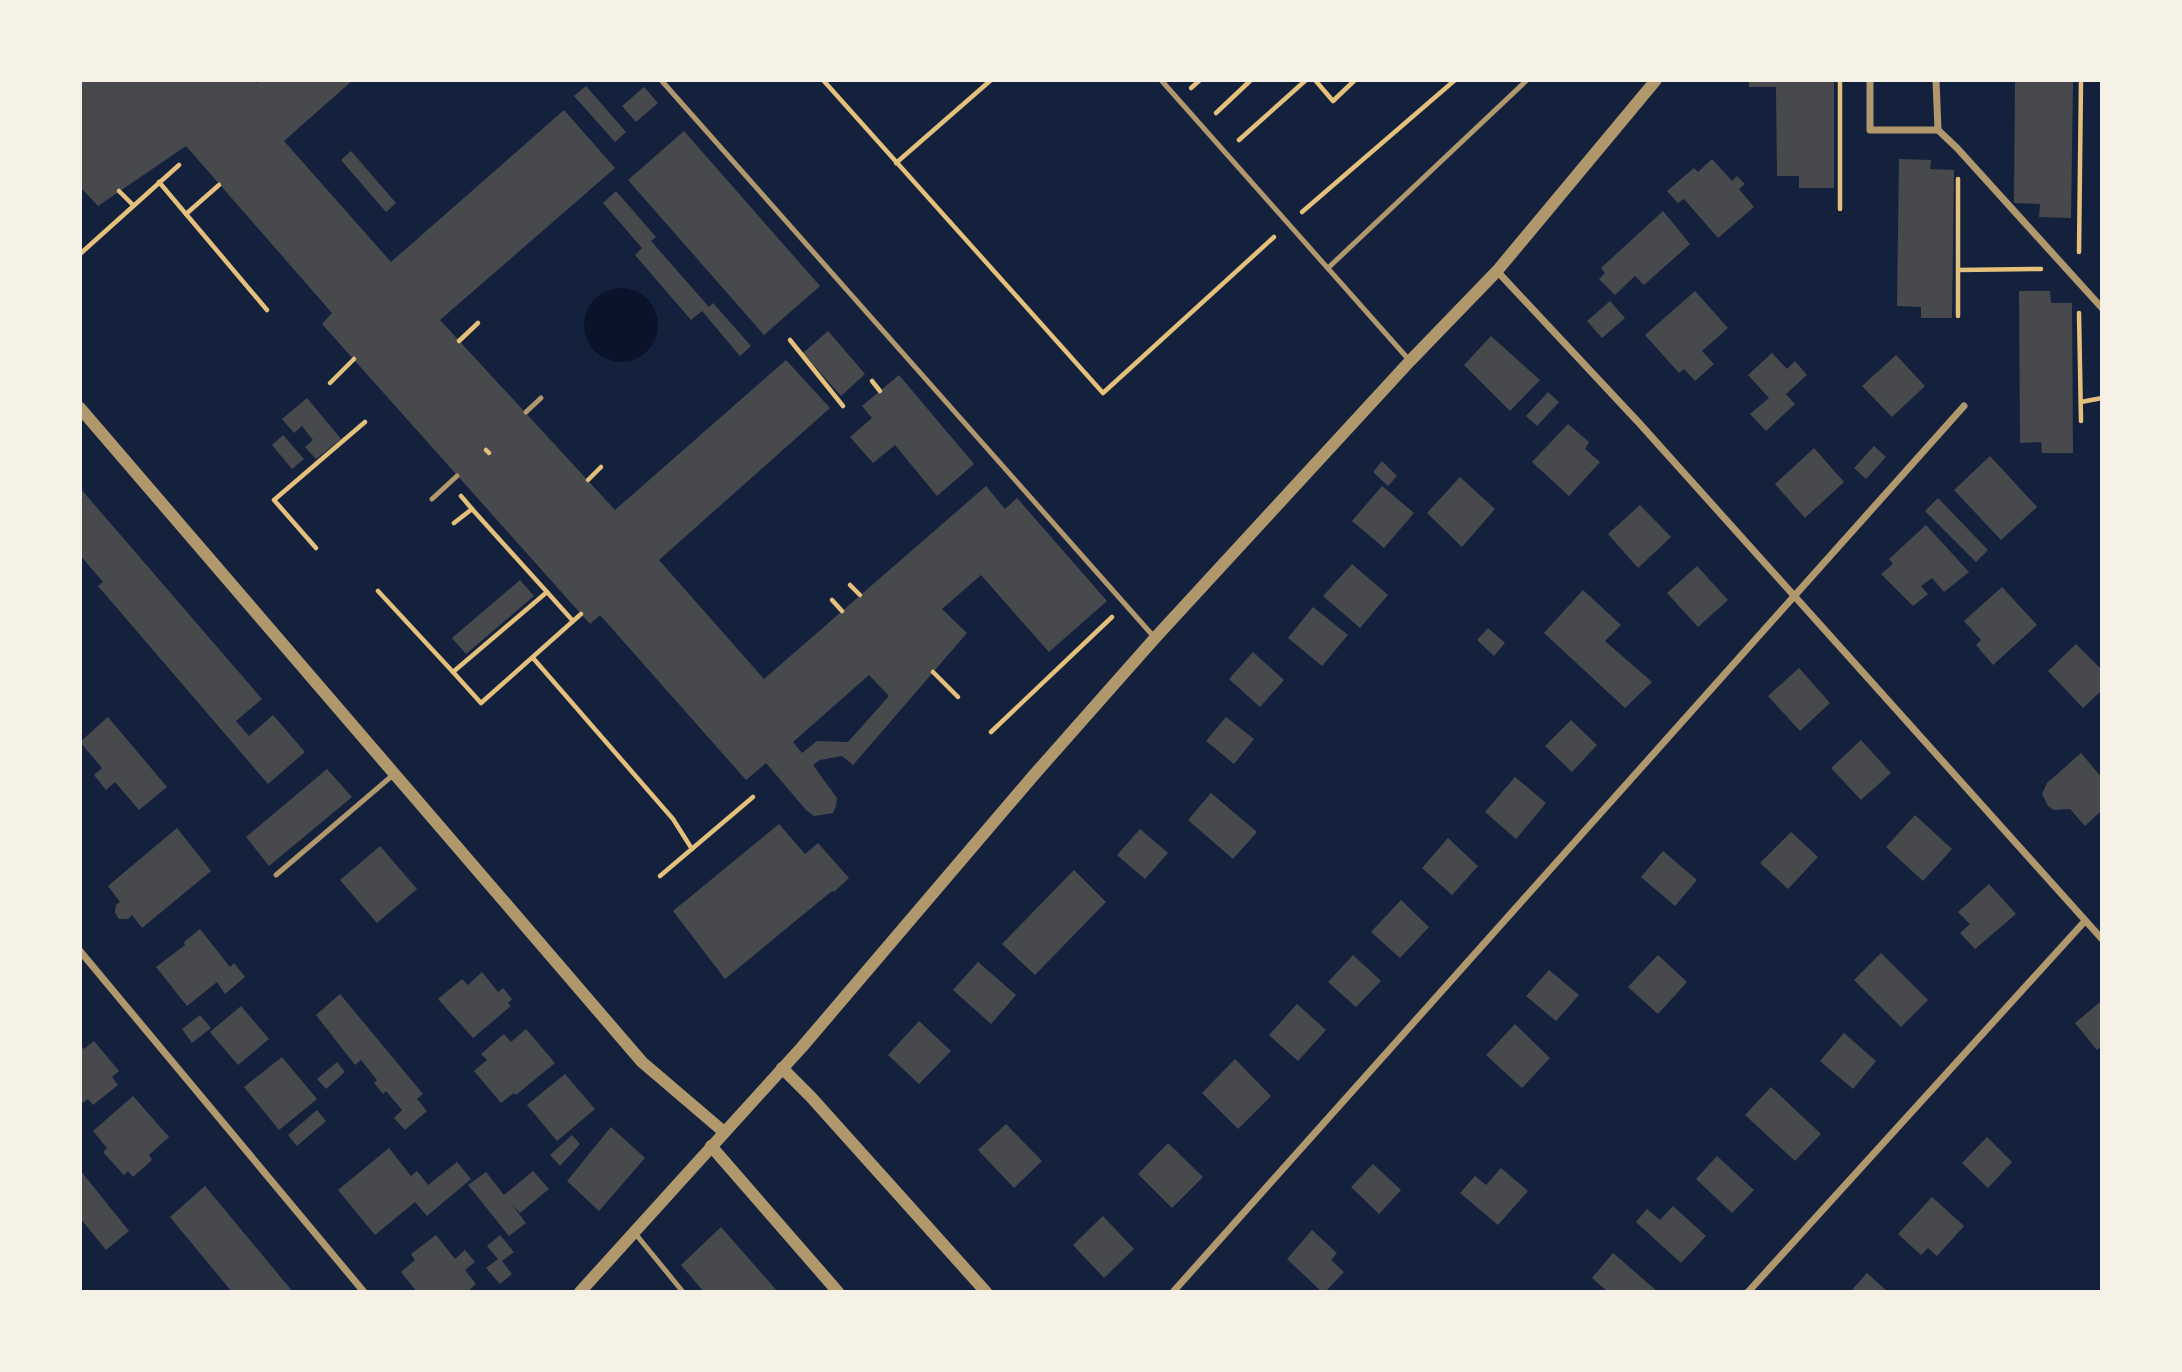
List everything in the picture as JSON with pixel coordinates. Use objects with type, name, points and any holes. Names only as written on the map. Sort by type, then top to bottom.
[{"type":"street","points":[[580,1292],[782,1069],[1155,638],[1410,361],[1497,271],[1656,80]]},
{"type":"street","points":[[1870,80],[1870,130],[1938,130],[2102,307]]},
{"type":"street","points":[[1936,80],[1938,130]]},
{"type":"street","points":[[1497,271],[1640,424],[2102,939]]},
{"type":"street","points":[[1173,1292],[1964,406]]},
{"type":"street","points":[[80,408],[642,1062],[724,1132]]},
{"type":"street","points":[[1748,1292],[2085,921]]},
{"type":"street","points":[[80,951],[364,1292]]},
{"type":"street","points":[[782,1069],[986,1292]]},
{"type":"street","points":[[710,1146],[838,1292]]},
{"type":"lane","points":[[661,80],[1155,638]]},
{"type":"lane","points":[[1161,80],[1410,361]]},
{"type":"lane","points":[[1328,268],[1527,80]]},
{"type":"lane","points":[[526,412],[541,398]]},
{"type":"lane","points":[[432,499],[457,476]]},
{"type":"lane","points":[[276,875],[394,774]]},
{"type":"lane","points":[[634,1232],[683,1292]]},
{"type":"path","points":[[823,80],[1103,393]]},
{"type":"path","points":[[896,163],[991,80]]},
{"type":"path","points":[[1201,126],[1251,80]]},
{"type":"path","points":[[1225,153],[1306,80]]},
{"type":"path","points":[[1315,80],[1333,101],[1355,80]]},
{"type":"path","points":[[1840,80],[1840,209]]},
{"type":"path","points":[[1957,148],[1958,316]]},
{"type":"path","points":[[80,254],[179,165]]},
{"type":"path","points":[[159,182],[267,310]]},
{"type":"path","points":[[186,214],[219,185]]},
{"type":"path","points":[[119,191],[133,205]]},
{"type":"path","points":[[1958,270],[2066,269]]},
{"type":"path","points":[[459,341],[478,323]]},
{"type":"path","points":[[790,340],[843,406]]},
{"type":"path","points":[[330,383],[354,359]]},
{"type":"path","points":[[872,381],[880,391]]},
{"type":"path","points":[[2081,402],[2102,398]]},
{"type":"path","points":[[316,548],[274,500],[365,422]]},
{"type":"path","points":[[587,480],[601,467]]},
{"type":"path","points":[[454,523],[472,509],[573,621]]},
{"type":"path","points":[[850,585],[860,595]]},
{"type":"path","points":[[378,591],[481,703],[581,614]]},
{"type":"path","points":[[453,672],[547,592]]},
{"type":"path","points":[[832,600],[842,611]]},
{"type":"path","points":[[991,732],[1125,605]]},
{"type":"path","points":[[533,658],[673,818],[692,849]]},
{"type":"path","points":[[933,672],[958,697]]},
{"type":"path","points":[[660,876],[753,797]]},
{"type":"water","points":[[621,288],[642,294],[652,304],[658,325],[652,346],[642,356],[621,362],[600,356],[590,346],[584,325],[590,304],[600,294]]},
{"type":"building","points":[[80,80],[254,80],[257,83],[260,80],[353,80],[284,141],[391,262],[564,110],[615,168],[440,320],[615,510],[786,360],[830,408],[659,560],[764,679],[986,486],[1005,509],[1017,498],[1107,601],[1049,652],[981,575],[942,609],[967,633],[853,765],[842,756],[820,760],[813,765],[837,798],[833,813],[814,816],[766,763],[746,780],[600,615],[590,624],[322,324],[332,313],[186,146],[98,206],[80,187]],"holes":[[[869,675],[889,696],[848,742],[817,741],[802,753],[793,742]]]},
{"type":"building","points":[[1749,80],[1834,80],[1834,188],[1799,188],[1799,176],[1777,176],[1776,87],[1749,87]]},
{"type":"building","points":[[2015,80],[2073,80],[2071,218],[2039,217],[2040,204],[2014,203]]},
{"type":"building","points":[[586,86],[626,132],[615,142],[574,96]]},
{"type":"building","points":[[644,87],[658,103],[636,122],[622,106]]},
{"type":"building","points":[[684,131],[820,286],[764,335],[628,180]]},
{"type":"building","points":[[351,151],[396,203],[386,212],[341,160]]},
{"type":"building","points":[[1712,159],[1732,181],[1737,176],[1745,184],[1739,189],[1754,207],[1718,238],[1684,199],[1678,203],[1667,191],[1694,168],[1698,172]]},
{"type":"building","points":[[1899,159],[1931,160],[1930,169],[1954,170],[1952,318],[1921,318],[1921,307],[1897,306]]},
{"type":"building","points":[[616,191],[656,237],[651,241],[709,307],[713,303],[751,346],[740,356],[702,311],[691,320],[635,255],[642,248],[603,203]]},
{"type":"building","points":[[1663,211],[1690,244],[1644,285],[1635,276],[1615,295],[1599,279],[1605,273],[1601,268]]},
{"type":"building","points":[[1695,291],[1728,328],[1702,351],[1714,364],[1695,381],[1684,369],[1679,373],[1645,335]]},
{"type":"building","points":[[2019,291],[2050,291],[2051,303],[2072,303],[2073,453],[2042,453],[2041,442],[2020,443]]},
{"type":"building","points":[[1610,301],[1625,318],[1602,338],[1587,321]]},
{"type":"building","points":[[828,331],[865,374],[841,396],[803,353]]},
{"type":"building","points":[[1491,336],[1540,380],[1510,411],[1464,365]]},
{"type":"building","points":[[1772,353],[1787,369],[1795,361],[1807,375],[1786,394],[1795,404],[1766,431],[1750,414],[1769,398],[1748,375]]},
{"type":"building","points":[[1896,355],[1925,386],[1892,417],[1862,386]]},
{"type":"building","points":[[899,375],[974,464],[937,496],[895,445],[873,463],[850,437],[872,418],[862,406]]},
{"type":"building","points":[[1548,392],[1559,402],[1537,426],[1526,416]]},
{"type":"building","points":[[307,398],[341,439],[316,459],[305,447],[313,440],[302,426],[294,433],[282,419]]},
{"type":"building","points":[[1568,424],[1589,442],[1585,449],[1600,462],[1569,496],[1532,462]]},
{"type":"building","points":[[283,435],[304,459],[292,469],[272,445]]},
{"type":"building","points":[[1874,446],[1886,457],[1866,479],[1854,468]]},
{"type":"building","points":[[1814,448],[1844,482],[1805,518],[1775,484]]},
{"type":"building","points":[[1990,456],[2037,507],[2001,540],[1954,490]]},
{"type":"building","points":[[1382,461],[1397,476],[1388,486],[1373,472]]},
{"type":"building","points":[[1460,477],[1495,509],[1462,547],[1427,513]]},
{"type":"building","points":[[1382,486],[1414,513],[1384,548],[1352,521]]},
{"type":"building","points":[[80,488],[262,699],[236,721],[249,736],[273,715],[305,752],[268,784],[98,586],[103,582],[80,555]]},
{"type":"building","points":[[1938,498],[1988,550],[1976,562],[1925,511]]},
{"type":"building","points":[[1640,505],[1671,537],[1638,568],[1608,534]]},
{"type":"building","points":[[1926,525],[1969,572],[1944,592],[1932,578],[1921,586],[1928,594],[1913,606],[1881,574],[1893,564],[1889,559]]},
{"type":"building","points":[[1352,564],[1388,595],[1360,628],[1323,596]]},
{"type":"building","points":[[1697,566],[1728,600],[1698,627],[1667,593]]},
{"type":"building","points":[[520,580],[534,596],[466,654],[452,638]]},
{"type":"building","points":[[2002,587],[2037,625],[1993,665],[1976,645],[1981,640],[1964,621]]},
{"type":"building","points":[[1583,590],[1621,625],[1605,641],[1652,682],[1625,708],[1544,633]]},
{"type":"building","points":[[1313,607],[1348,635],[1322,666],[1288,638]]},
{"type":"building","points":[[1488,628],[1505,643],[1494,656],[1477,640]]},
{"type":"building","points":[[2076,644],[2102,670],[2102,690],[2083,708],[2048,671]]},
{"type":"building","points":[[1253,652],[1284,680],[1260,707],[1229,679]]},
{"type":"building","points":[[1799,668],[1830,703],[1800,731],[1768,696]]},
{"type":"building","points":[[108,717],[167,787],[139,810],[115,782],[106,790],[94,775],[102,768],[80,742]]},
{"type":"building","points":[[1226,717],[1254,739],[1234,764],[1206,741]]},
{"type":"building","points":[[1571,720],[1597,745],[1572,772],[1545,746]]},
{"type":"building","points":[[1861,740],[1891,773],[1861,800],[1831,768]]},
{"type":"building","points":[[2081,753],[2102,778],[2102,810],[2085,826],[2070,809],[2054,810],[2048,806],[2042,794],[2047,783]]},
{"type":"building","points":[[327,769],[352,797],[269,866],[246,837]]},
{"type":"building","points":[[1515,777],[1546,803],[1516,839],[1485,812]]},
{"type":"building","points":[[1211,793],[1257,832],[1233,859],[1188,820]]},
{"type":"building","points":[[1915,815],[1952,849],[1923,881],[1886,847]]},
{"type":"building","points":[[779,824],[805,854],[818,843],[849,878],[725,979],[673,911]]},
{"type":"building","points":[[177,828],[211,871],[142,928],[132,915],[128,919],[119,919],[115,913],[116,905],[120,902],[108,886]]},
{"type":"building","points":[[1140,829],[1168,853],[1145,879],[1117,855]]},
{"type":"building","points":[[1791,832],[1818,857],[1788,889],[1760,863]]},
{"type":"building","points":[[1448,838],[1478,866],[1452,895],[1422,868]]},
{"type":"building","points":[[380,846],[417,889],[377,923],[340,880]]},
{"type":"building","points":[[1663,851],[1697,880],[1675,906],[1641,877]]},
{"type":"building","points":[[1074,870],[1106,902],[1035,975],[1002,944]]},
{"type":"building","points":[[1989,884],[2016,914],[1975,949],[1960,933],[1970,924],[1958,912]]},
{"type":"building","points":[[1401,900],[1429,927],[1400,958],[1371,932]]},
{"type":"building","points":[[200,929],[230,967],[234,963],[245,977],[225,994],[217,982],[187,1006],[156,967],[185,945],[184,942]]},
{"type":"building","points":[[1881,953],[1928,1000],[1901,1027],[1854,980]]},
{"type":"building","points":[[1353,955],[1381,981],[1356,1007],[1328,982]]},
{"type":"building","points":[[1658,955],[1687,982],[1658,1014],[1628,987]]},
{"type":"building","points":[[978,962],[1016,995],[991,1024],[953,990]]},
{"type":"building","points":[[1549,970],[1579,995],[1556,1021],[1526,996]]},
{"type":"building","points":[[482,972],[498,992],[503,988],[512,999],[508,1003],[511,1006],[473,1038],[438,999],[462,979],[468,985]]},
{"type":"building","points":[[340,994],[423,1094],[417,1099],[427,1111],[405,1130],[394,1118],[402,1110],[386,1091],[383,1094],[374,1083],[377,1080],[361,1060],[355,1065],[316,1015]]},
{"type":"building","points":[[2100,1002],[2102,1046],[2097,1050],[2075,1023]]},
{"type":"building","points":[[1297,1004],[1326,1030],[1298,1061],[1269,1035]]},
{"type":"building","points":[[241,1006],[269,1039],[238,1065],[210,1032]]},
{"type":"building","points":[[200,1015],[211,1028],[192,1043],[182,1029]]},
{"type":"building","points":[[919,1021],[951,1051],[919,1084],[888,1055]]},
{"type":"building","points":[[1515,1024],[1550,1058],[1522,1088],[1486,1055]]},
{"type":"building","points":[[526,1029],[555,1063],[516,1095],[514,1093],[501,1103],[474,1071],[487,1060],[481,1054],[504,1034],[511,1042]]},
{"type":"building","points":[[1844,1033],[1876,1061],[1853,1089],[1820,1061]]},
{"type":"building","points":[[94,1041],[119,1071],[112,1077],[118,1085],[93,1105],[88,1099],[82,1103],[80,1101],[80,1045],[84,1049]]},
{"type":"building","points":[[282,1057],[317,1099],[279,1130],[244,1087]]},
{"type":"building","points":[[1235,1059],[1271,1096],[1238,1129],[1202,1093]]},
{"type":"building","points":[[337,1062],[345,1072],[326,1089],[317,1079]]},
{"type":"building","points":[[565,1074],[595,1109],[557,1141],[527,1105]]},
{"type":"building","points":[[1771,1087],[1821,1134],[1795,1161],[1745,1115]]},
{"type":"building","points":[[133,1096],[169,1137],[149,1155],[152,1160],[133,1177],[128,1171],[124,1175],[103,1152],[107,1148],[93,1131]]},
{"type":"building","points":[[317,1110],[326,1121],[297,1146],[288,1135]]},
{"type":"building","points":[[1006,1124],[1042,1161],[1014,1188],[978,1150]]},
{"type":"building","points":[[611,1127],[645,1158],[599,1211],[567,1181]]},
{"type":"building","points":[[572,1135],[580,1144],[560,1166],[550,1155]]},
{"type":"building","points":[[1987,1137],[2012,1162],[1988,1188],[1962,1163]]},
{"type":"building","points":[[1168,1143],[1203,1177],[1172,1208],[1138,1174]]},
{"type":"building","points":[[389,1148],[411,1176],[417,1171],[428,1185],[457,1162],[471,1179],[427,1216],[415,1202],[375,1235],[338,1190]]},
{"type":"building","points":[[1717,1156],[1754,1190],[1732,1213],[1696,1179]]},
{"type":"building","points":[[1373,1164],[1401,1190],[1379,1214],[1351,1187]]},
{"type":"building","points":[[1501,1168],[1528,1191],[1498,1225],[1460,1193],[1475,1176],[1486,1185]]},
{"type":"building","points":[[80,1170],[129,1231],[106,1250],[80,1218]]},
{"type":"building","points":[[533,1171],[549,1189],[520,1213],[510,1202],[526,1223],[509,1236],[468,1185],[486,1172],[504,1195]]},
{"type":"building","points":[[205,1186],[293,1292],[232,1292],[170,1217]]},
{"type":"building","points":[[1932,1197],[1964,1226],[1937,1256],[1928,1248],[1921,1255],[1898,1234]]},
{"type":"building","points":[[1673,1206],[1706,1236],[1681,1263],[1636,1222],[1647,1209],[1660,1220]]},
{"type":"building","points":[[1103,1216],[1134,1249],[1104,1278],[1073,1245]]},
{"type":"building","points":[[721,1227],[778,1292],[704,1292],[681,1265]]},
{"type":"building","points":[[1312,1230],[1337,1253],[1331,1260],[1344,1272],[1325,1292],[1287,1259]]},
{"type":"building","points":[[436,1235],[455,1259],[465,1250],[475,1262],[465,1270],[476,1284],[467,1292],[417,1292],[401,1272],[415,1260],[411,1254]]},
{"type":"building","points":[[500,1235],[514,1252],[502,1261],[512,1274],[500,1284],[486,1268],[498,1259],[487,1246]]},
{"type":"building","points":[[1613,1253],[1658,1292],[1608,1292],[1592,1278]]},
{"type":"building","points":[[1867,1273],[1888,1292],[1850,1292]]}]
